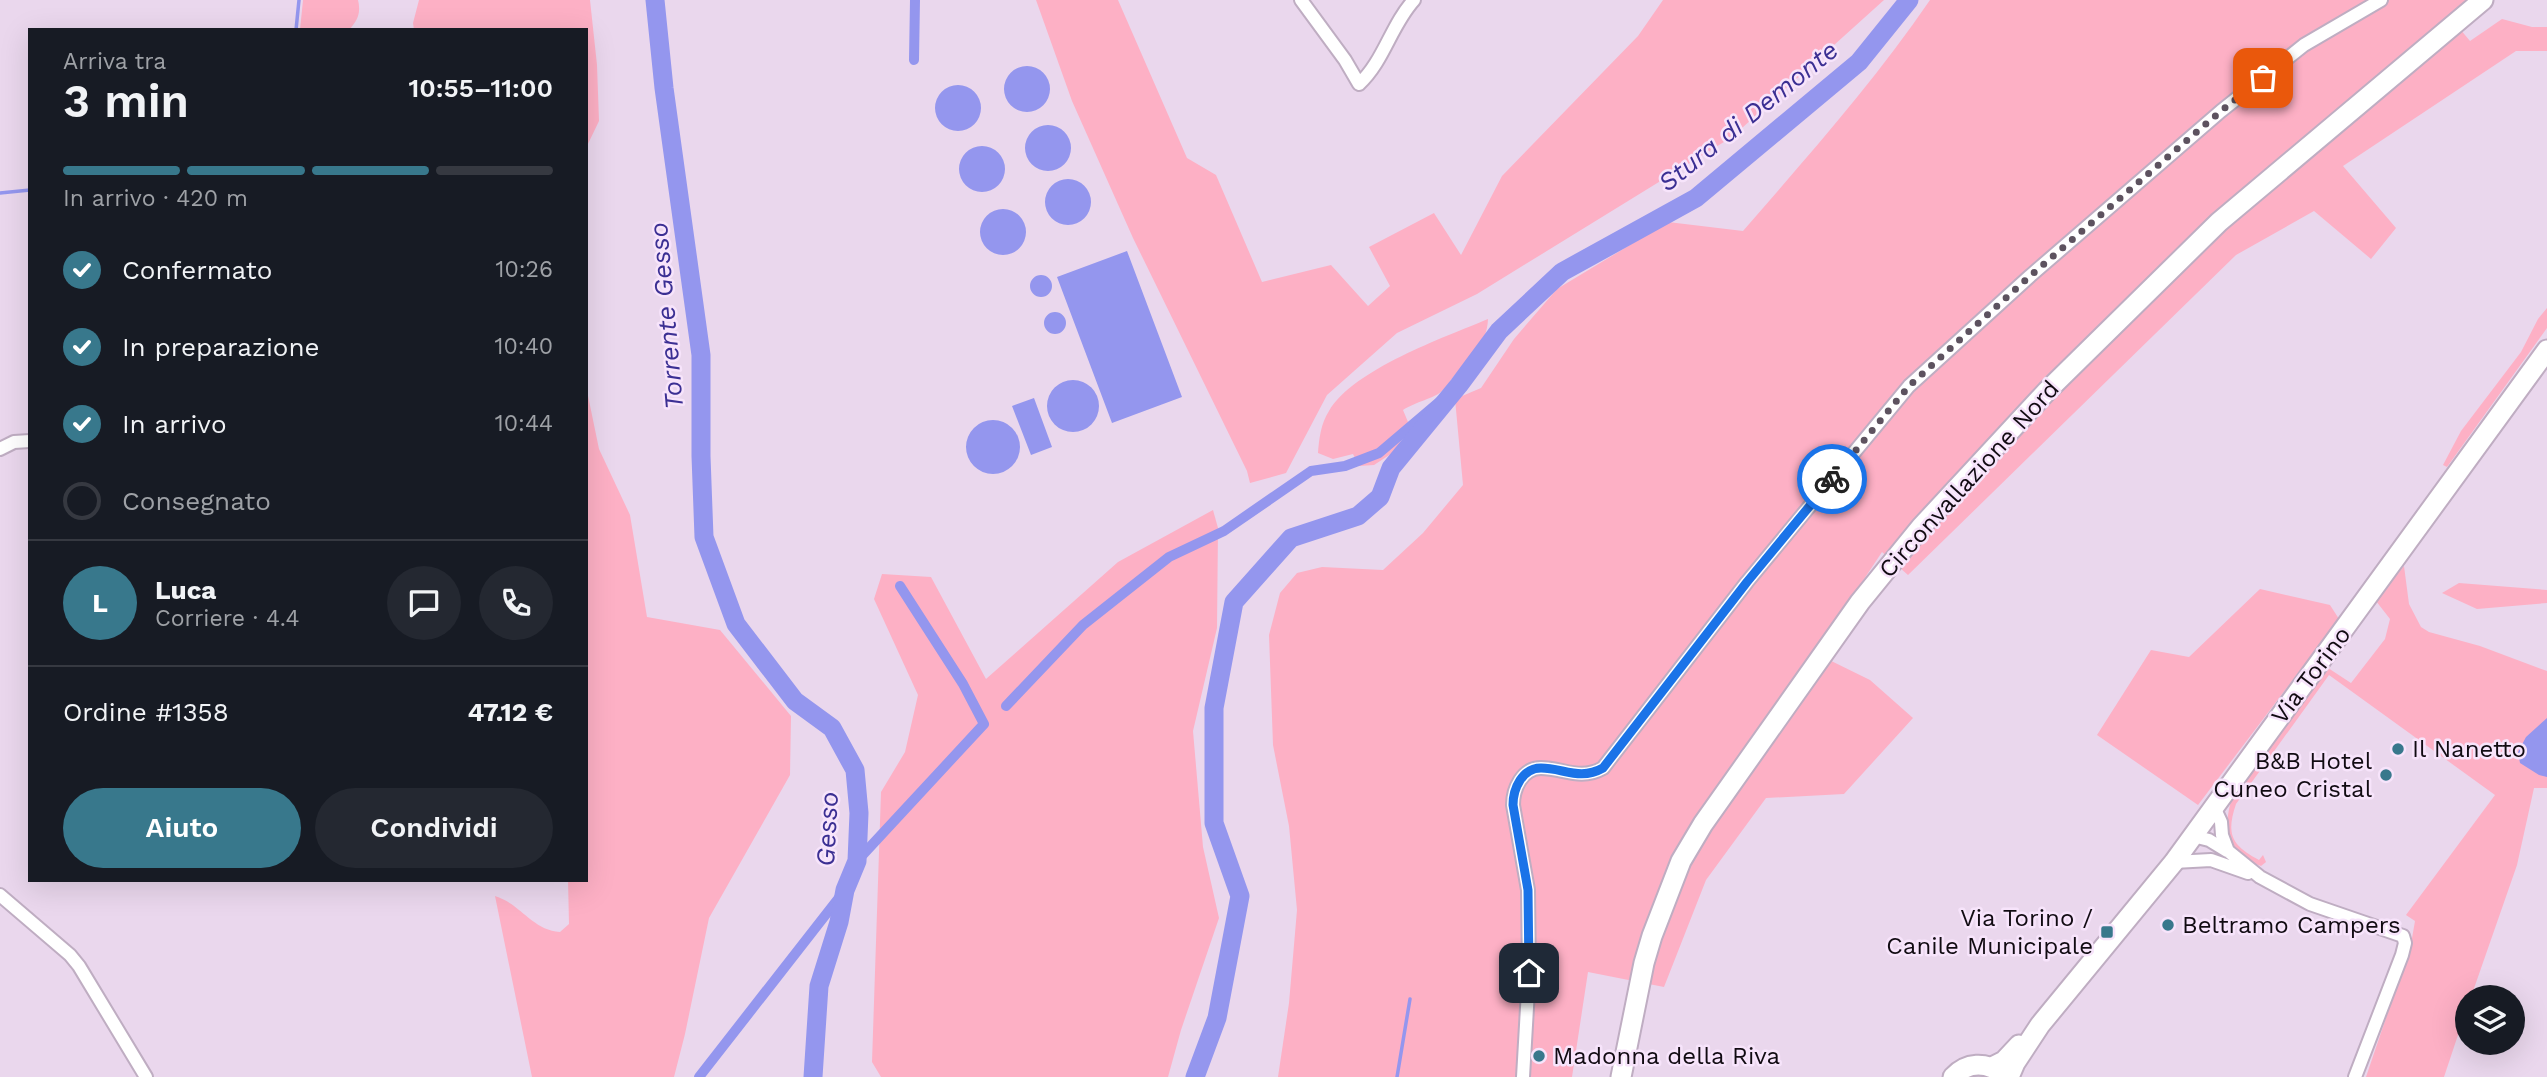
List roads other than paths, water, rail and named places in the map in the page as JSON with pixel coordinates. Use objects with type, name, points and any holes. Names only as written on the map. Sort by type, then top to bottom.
[{"type":"main road","name":"Circonvallazione Nord","points":[[1621,1077],[1644,963],[1681,861],[1703,824],[1860,602],[1921,527],[2047,391],[2219,222],[2483,0]]},
{"type":"main road","name":"Via Torino","points":[[2002,1074],[2014,1063],[2040,1026],[2174,862],[2547,350]]},
{"type":"main road","points":[[1952,1077],[1968,1066],[1984,1065],[2002,1074]]},
{"type":"street","points":[[1301,0],[1345,60],[1359,84],[1374,67],[1413,0]]},
{"type":"street","points":[[1523,1077],[1529,973],[1528,890],[1513,805],[1517,782],[1541,768],[1569,774],[1597,772],[1603,768],[1747,582],[1909,386],[2030,276],[2221,111],[2304,45],[2381,0]]},
{"type":"street","points":[[0,449],[14,442],[28,441]]},
{"type":"street","points":[[2214,807],[2221,822],[2228,852]]},
{"type":"street","points":[[2193,835],[2209,840],[2260,877]]},
{"type":"street","points":[[2193,835],[2211,860]]},
{"type":"street","points":[[2174,862],[2211,860],[2260,877],[2310,904],[2403,936],[2405,943],[2402,956],[2355,1077]]},
{"type":"street","points":[[0,895],[70,955],[79,966],[146,1077]]},
{"type":"water","points":[[1027,66],[1043,73],[1050,89],[1043,105],[1027,112],[1011,105],[1004,89],[1011,73]]},
{"type":"water","points":[[958,85],[974,92],[981,108],[974,124],[958,131],[942,124],[935,108],[942,92]]},
{"type":"water","points":[[1048,125],[1064,132],[1071,148],[1064,164],[1048,171],[1032,164],[1025,148],[1032,132]]},
{"type":"water","points":[[982,146],[998,153],[1005,169],[998,185],[982,192],[966,185],[959,169],[966,153]]},
{"type":"water","points":[[1068,179],[1084,186],[1091,202],[1084,218],[1068,225],[1052,218],[1045,202],[1052,186]]},
{"type":"water","points":[[1003,209],[1019,216],[1026,232],[1019,248],[1003,255],[987,248],[980,232],[987,216]]},
{"type":"water","points":[[1127,251],[1182,397],[1112,423],[1057,277]]},
{"type":"water","points":[[1041,275],[1049,278],[1052,286],[1049,294],[1041,297],[1033,294],[1030,286],[1033,278]]},
{"type":"water","points":[[1055,312],[1063,315],[1066,323],[1063,331],[1055,334],[1047,331],[1044,323],[1047,315]]},
{"type":"water","points":[[1073,380],[1083,382],[1091,388],[1097,396],[1097,416],[1091,424],[1083,430],[1073,432],[1063,430],[1055,424],[1049,416],[1047,406],[1049,396],[1055,388],[1063,382]]},
{"type":"water","points":[[1034,398],[1052,447],[1031,455],[1012,406]]},
{"type":"water","points":[[993,420],[1012,428],[1020,447],[1012,466],[993,474],[974,466],[966,447],[974,428]]},
{"type":"water","points":[[2547,718],[2547,777],[2520,763],[2518,752],[2526,737]]},
{"type":"waterway","points":[[296,28],[299,0]]},
{"type":"waterway","name":"Torrente Gesso","points":[[655,0],[664,88],[701,355],[704,537],[736,624],[795,701],[832,728],[855,770],[859,813],[857,861],[845,890],[839,922],[819,986],[813,1077]]},
{"type":"waterway","points":[[914,60],[915,0]]},
{"type":"waterway","name":"Stura di Demonte","points":[[1195,1077],[1217,1018],[1240,896],[1214,823],[1214,708],[1234,602],[1291,538],[1358,516],[1380,497],[1391,468],[1499,331],[1562,272],[1696,198],[1859,62],[1909,0]]},
{"type":"waterway","points":[[0,193],[28,190]]},
{"type":"waterway","points":[[1006,706],[1083,625],[1169,557],[1224,531],[1311,471],[1345,466],[1379,453],[1459,385]]},
{"type":"waterway","points":[[857,861],[984,724],[963,684],[900,586]]},
{"type":"waterway","points":[[699,1077],[845,890]]},
{"type":"waterway","points":[[1397,1077],[1410,999]]},
{"type":"place","name":"Il Nanetto","points":[[2398,749]]},
{"type":"place","name":"B&B Hotel Cuneo Cristal","points":[[2386,775]]},
{"type":"place","name":"Beltramo Campers","points":[[2168,925]]},
{"type":"place","name":"Via Torino / Canile Municipale","points":[[2107,932]]},
{"type":"place","name":"Madonna della Riva","points":[[1539,1056]]},
{"type":"water label","name":"Gesso","points":[[827,829]]}]
